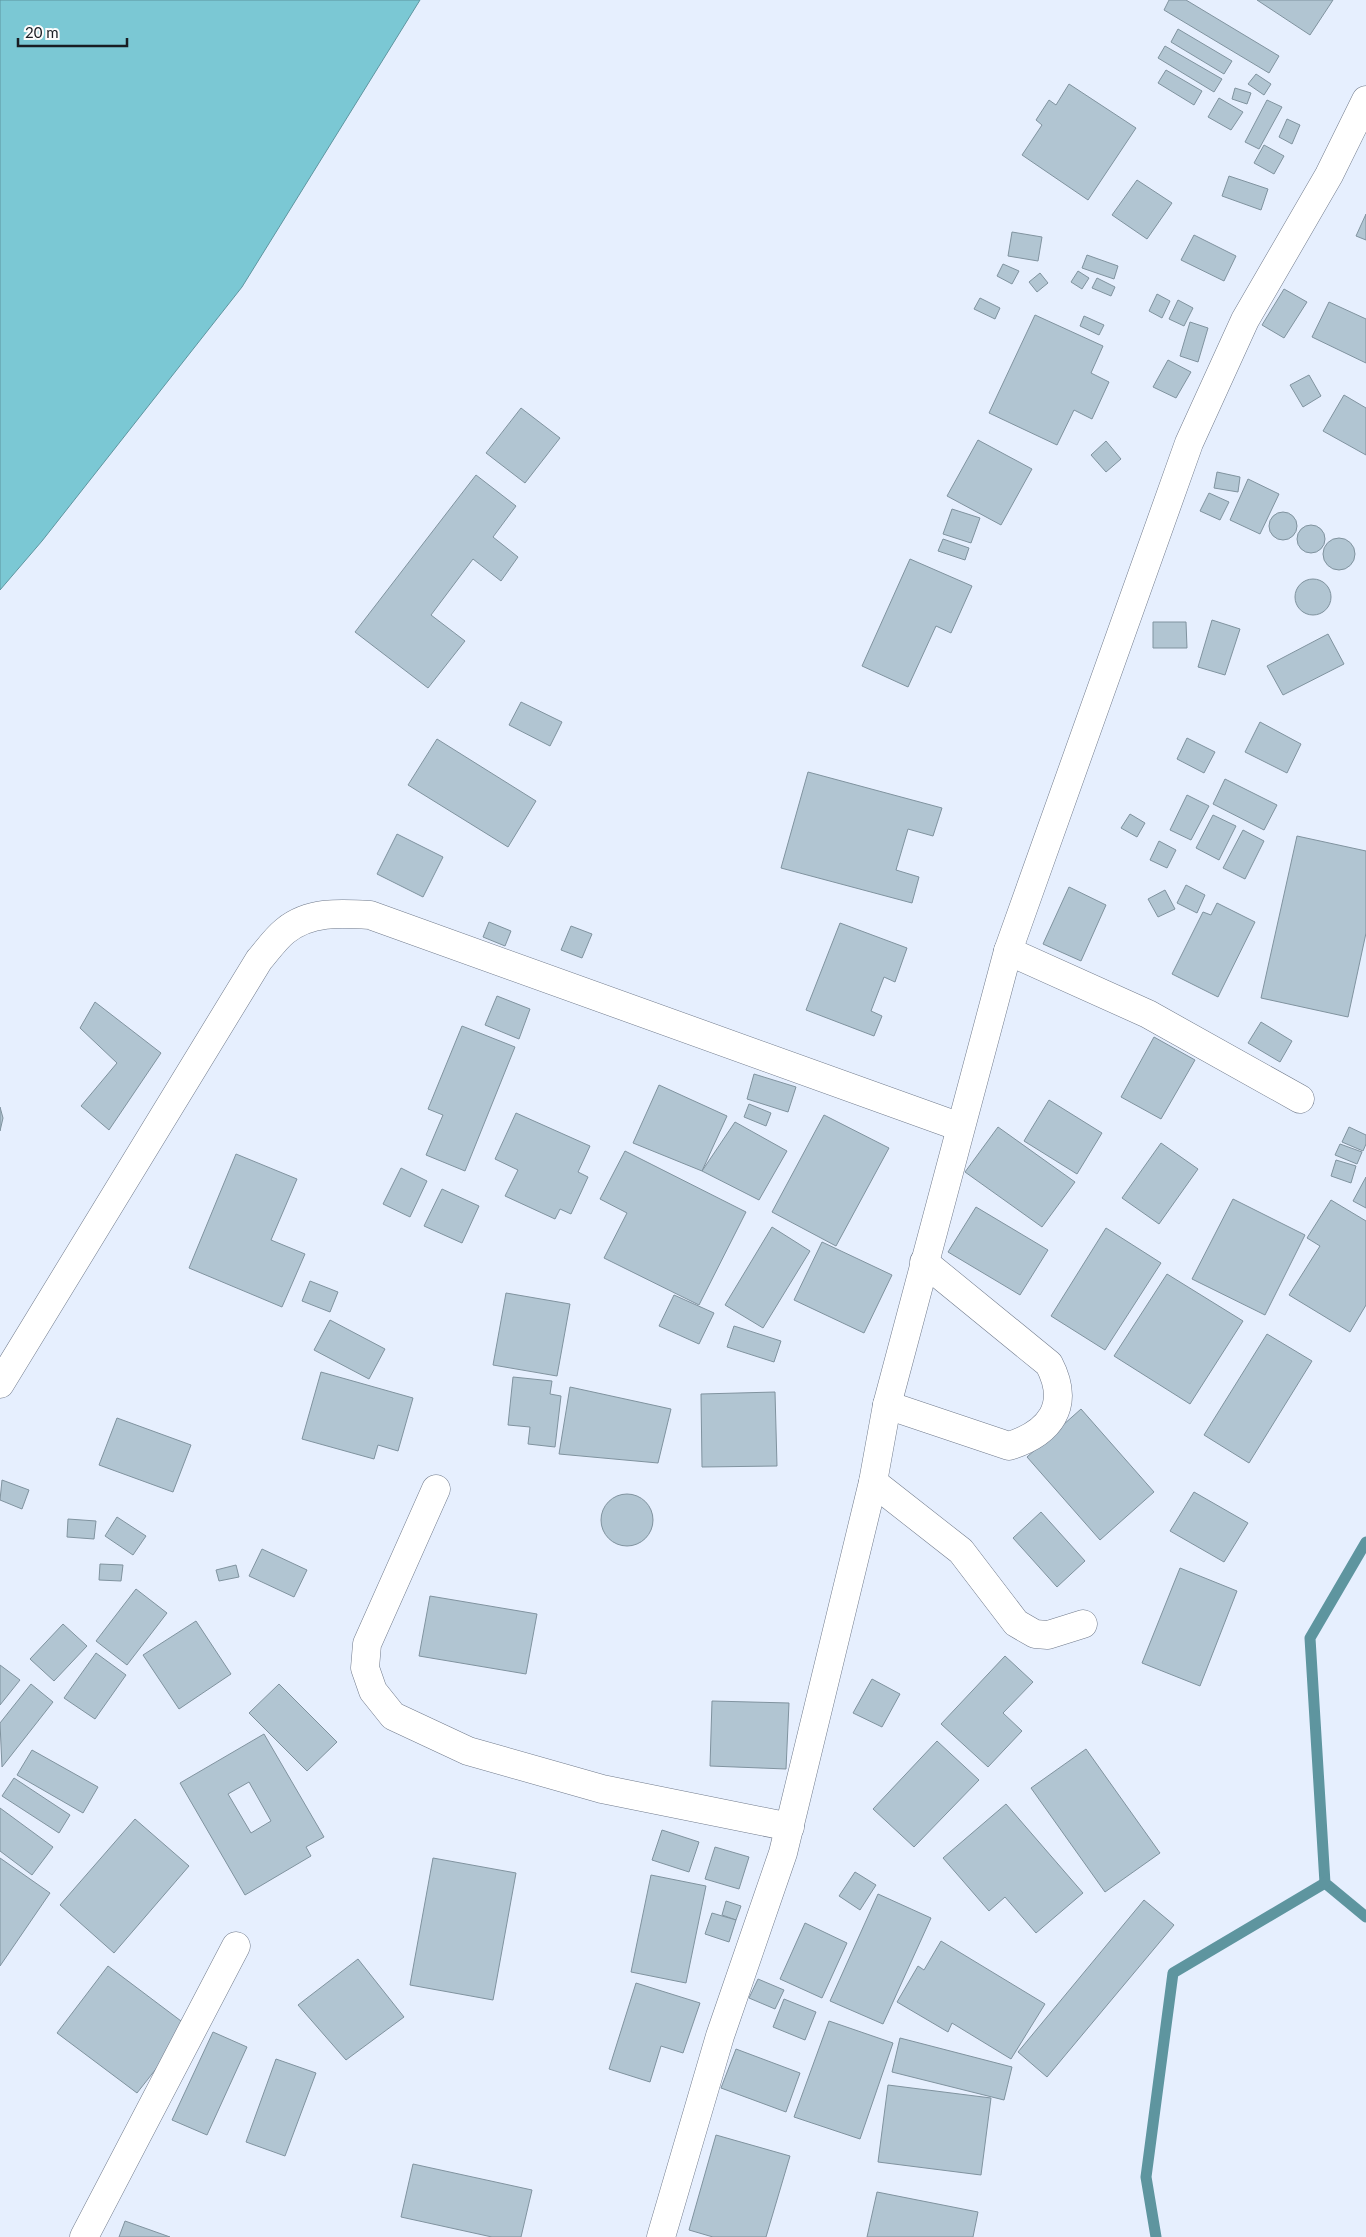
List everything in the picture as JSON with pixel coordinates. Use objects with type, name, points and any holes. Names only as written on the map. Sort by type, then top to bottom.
[{"type":"street","points":[[660,2237],[720,2036],[783,1854],[873,1482],[888,1404],[924,1262],[1008,951],[1189,443],[1245,320],[1329,174],[1366,100]]},
{"type":"street","points":[[0,1384],[259,960],[285,930],[311,917],[338,912],[370,915],[960,1127]]},
{"type":"street","points":[[1008,951],[1148,1014],[1300,1099]]},
{"type":"street","points":[[888,1404],[1009,1446],[1034,1436],[1046,1426],[1054,1413],[1058,1401],[1059,1390],[1056,1377],[1049,1364],[924,1262]]},
{"type":"street","points":[[873,1482],[961,1551],[1016,1623],[1035,1634],[1048,1635],[1083,1624]]},
{"type":"street","points":[[436,1489],[367,1644],[365,1668],[373,1691],[393,1716],[468,1751],[592,1786],[790,1827]]},
{"type":"street","points":[[84,2237],[236,1946]]},
{"type":"water","points":[[0,0],[420,0],[242,287],[42,541],[0,590]]},
{"type":"building","points":[[1169,0],[1186,0],[1279,56],[1269,73],[1164,10]]},
{"type":"building","points":[[1257,0],[1333,0],[1310,35]]},
{"type":"building","points":[[1178,29],[1232,61],[1224,74],[1171,42]]},
{"type":"building","points":[[1165,46],[1222,79],[1214,92],[1158,58]]},
{"type":"building","points":[[1166,70],[1202,91],[1194,105],[1158,83]]},
{"type":"building","points":[[1256,74],[1271,84],[1264,95],[1248,84]]},
{"type":"building","points":[[1069,84],[1136,128],[1088,200],[1022,155],[1042,125],[1036,120],[1049,100],[1056,105]]},
{"type":"building","points":[[1235,88],[1251,93],[1247,104],[1232,99]]},
{"type":"building","points":[[1219,98],[1243,112],[1231,130],[1208,117]]},
{"type":"building","points":[[1267,100],[1282,107],[1259,149],[1245,142]]},
{"type":"building","points":[[1287,119],[1300,125],[1292,144],[1279,137]]},
{"type":"building","points":[[1264,145],[1284,156],[1274,174],[1254,163]]},
{"type":"building","points":[[1229,176],[1268,189],[1261,210],[1222,196]]},
{"type":"building","points":[[1137,180],[1172,203],[1147,239],[1112,215]]},
{"type":"building","points":[[1366,214],[1366,240],[1356,236]]},
{"type":"building","points":[[1012,232],[1042,237],[1038,261],[1008,256]]},
{"type":"building","points":[[1194,235],[1236,256],[1224,281],[1181,260]]},
{"type":"building","points":[[1087,255],[1118,266],[1114,279],[1082,268]]},
{"type":"building","points":[[1003,264],[1019,271],[1012,284],[997,276]]},
{"type":"building","points":[[1078,271],[1089,278],[1082,289],[1071,282]]},
{"type":"building","points":[[1040,273],[1048,283],[1037,292],[1029,282]]},
{"type":"building","points":[[1097,278],[1115,287],[1111,296],[1092,288]]},
{"type":"building","points":[[1284,289],[1307,302],[1284,338],[1262,325]]},
{"type":"building","points":[[1157,294],[1170,301],[1162,318],[1149,311]]},
{"type":"building","points":[[980,298],[1000,308],[995,319],[974,309]]},
{"type":"building","points":[[1178,300],[1193,308],[1184,326],[1169,319]]},
{"type":"building","points":[[1329,302],[1366,319],[1366,363],[1312,337]]},
{"type":"building","points":[[1035,315],[1103,346],[1091,373],[1109,382],[1092,419],[1074,410],[1057,445],[989,413]]},
{"type":"building","points":[[1084,316],[1104,325],[1099,335],[1080,326]]},
{"type":"building","points":[[1190,322],[1208,328],[1198,362],[1180,356]]},
{"type":"building","points":[[1168,360],[1191,372],[1176,398],[1153,387]]},
{"type":"building","points":[[1309,375],[1321,396],[1303,407],[1290,385]]},
{"type":"building","points":[[1344,395],[1366,408],[1366,455],[1323,431]]},
{"type":"building","points":[[521,408],[560,438],[525,483],[486,453]]},
{"type":"building","points":[[978,440],[1032,469],[1001,525],[947,496]]},
{"type":"building","points":[[1106,441],[1121,459],[1106,472],[1091,455]]},
{"type":"building","points":[[1217,472],[1240,477],[1238,492],[1214,488]]},
{"type":"building","points":[[476,475],[516,506],[493,537],[518,557],[501,581],[473,559],[431,615],[465,641],[428,688],[355,632]]},
{"type":"building","points":[[1248,479],[1279,494],[1260,534],[1230,520]]},
{"type":"building","points":[[1209,493],[1229,502],[1220,520],[1200,511]]},
{"type":"building","points":[[952,509],[980,518],[971,543],[943,534]]},
{"type":"building","points":[[1283,512],[1293,516],[1297,526],[1293,536],[1283,540],[1273,536],[1269,526],[1273,516]]},
{"type":"building","points":[[1311,525],[1321,529],[1325,539],[1321,549],[1311,553],[1301,549],[1297,539],[1301,529]]},
{"type":"building","points":[[1339,538],[1345,539],[1350,543],[1354,548],[1354,560],[1350,565],[1345,569],[1339,570],[1333,569],[1328,565],[1324,560],[1323,554],[1324,548],[1328,543],[1333,539]]},
{"type":"building","points":[[943,539],[969,548],[965,560],[938,551]]},
{"type":"building","points":[[910,559],[972,586],[951,633],[936,626],[908,687],[862,666]]},
{"type":"building","points":[[1313,579],[1326,584],[1331,597],[1326,610],[1313,615],[1300,610],[1295,597],[1300,584]]},
{"type":"building","points":[[1212,620],[1240,629],[1225,675],[1198,667]]},
{"type":"building","points":[[1153,622],[1186,622],[1187,648],[1153,648]]},
{"type":"building","points":[[1328,634],[1344,664],[1283,695],[1267,666]]},
{"type":"building","points":[[521,702],[562,722],[550,746],[509,725]]},
{"type":"building","points":[[1260,722],[1301,744],[1287,773],[1245,752]]},
{"type":"building","points":[[1187,738],[1215,752],[1204,773],[1177,759]]},
{"type":"building","points":[[437,739],[536,801],[508,847],[408,785]]},
{"type":"building","points":[[808,772],[942,808],[933,836],[908,829],[896,870],[919,877],[912,903],[781,868]]},
{"type":"building","points":[[1225,779],[1277,805],[1264,830],[1213,804]]},
{"type":"building","points":[[1187,795],[1209,806],[1191,840],[1170,830]]},
{"type":"building","points":[[1130,814],[1145,823],[1137,837],[1121,828]]},
{"type":"building","points":[[1213,815],[1236,826],[1219,860],[1196,848]]},
{"type":"building","points":[[1243,830],[1264,841],[1245,879],[1223,868]]},
{"type":"building","points":[[397,834],[443,857],[423,897],[377,874]]},
{"type":"building","points":[[1297,836],[1366,851],[1366,933],[1348,1017],[1261,998]]},
{"type":"building","points":[[1159,841],[1176,850],[1167,868],[1150,860]]},
{"type":"building","points":[[1186,885],[1205,895],[1197,913],[1177,903]]},
{"type":"building","points":[[1069,887],[1106,905],[1081,961],[1043,944]]},
{"type":"building","points":[[1165,890],[1175,909],[1158,917],[1148,899]]},
{"type":"building","points":[[1217,903],[1255,922],[1218,997],[1172,974],[1203,912],[1211,915]]},
{"type":"building","points":[[489,922],[511,931],[505,946],[483,937]]},
{"type":"building","points":[[840,923],[907,948],[895,982],[884,977],[871,1011],[882,1016],[874,1036],[806,1010]]},
{"type":"building","points":[[571,926],[592,934],[582,958],[561,950]]},
{"type":"building","points":[[497,996],[530,1009],[519,1039],[485,1025]]},
{"type":"building","points":[[95,1002],[161,1053],[109,1130],[81,1106],[117,1063],[80,1028]]},
{"type":"building","points":[[1261,1022],[1292,1041],[1280,1062],[1248,1043]]},
{"type":"building","points":[[462,1026],[515,1047],[465,1171],[426,1155],[443,1115],[428,1109]]},
{"type":"building","points":[[1154,1037],[1195,1060],[1161,1119],[1121,1097]]},
{"type":"building","points":[[754,1074],[796,1087],[788,1112],[747,1099]]},
{"type":"building","points":[[659,1085],[727,1116],[702,1171],[633,1143]]},
{"type":"building","points":[[1049,1100],[1102,1133],[1077,1174],[1024,1141]]},
{"type":"building","points":[[749,1104],[771,1113],[766,1126],[744,1117]]},
{"type":"building","points":[[0,1107],[3,1118],[0,1131]]},
{"type":"building","points":[[516,1113],[590,1146],[578,1172],[588,1177],[571,1214],[560,1209],[555,1219],[505,1196],[518,1170],[495,1159]]},
{"type":"building","points":[[824,1115],[889,1148],[836,1246],[772,1212]]},
{"type":"building","points":[[735,1122],[787,1151],[759,1200],[702,1171]]},
{"type":"building","points":[[998,1127],[1075,1182],[1042,1227],[965,1172]]},
{"type":"building","points":[[1349,1127],[1366,1135],[1366,1144],[1363,1151],[1342,1142]]},
{"type":"building","points":[[1161,1143],[1198,1169],[1159,1224],[1122,1198]]},
{"type":"building","points":[[1340,1144],[1362,1152],[1357,1164],[1335,1155]]},
{"type":"building","points":[[625,1151],[746,1212],[699,1305],[604,1258],[627,1213],[600,1199]]},
{"type":"building","points":[[236,1154],[297,1179],[271,1240],[305,1254],[282,1307],[189,1268]]},
{"type":"building","points":[[1336,1160],[1356,1166],[1351,1183],[1331,1176]]},
{"type":"building","points":[[401,1168],[427,1181],[410,1217],[383,1204]]},
{"type":"building","points":[[1366,1177],[1366,1208],[1353,1201]]},
{"type":"building","points":[[442,1189],[479,1206],[462,1243],[424,1226]]},
{"type":"building","points":[[1233,1199],[1305,1235],[1265,1315],[1192,1279]]},
{"type":"building","points":[[1331,1200],[1366,1221],[1366,1305],[1350,1332],[1289,1295],[1320,1246],[1307,1238]]},
{"type":"building","points":[[976,1207],[1048,1250],[1020,1295],[948,1252]]},
{"type":"building","points":[[772,1227],[810,1251],[763,1328],[725,1305]]},
{"type":"building","points":[[1106,1228],[1161,1263],[1105,1350],[1051,1316]]},
{"type":"building","points":[[822,1242],[892,1275],[864,1333],[794,1300]]},
{"type":"building","points":[[1167,1274],[1243,1321],[1190,1404],[1114,1356]]},
{"type":"building","points":[[310,1281],[338,1292],[330,1312],[302,1301]]},
{"type":"building","points":[[506,1293],[570,1304],[557,1376],[493,1365]]},
{"type":"building","points":[[674,1295],[714,1313],[699,1344],[659,1326]]},
{"type":"building","points":[[330,1320],[385,1349],[369,1379],[314,1350]]},
{"type":"building","points":[[734,1326],[781,1341],[774,1362],[727,1347]]},
{"type":"building","points":[[1267,1334],[1312,1361],[1249,1463],[1204,1435]]},
{"type":"building","points":[[321,1372],[413,1398],[398,1451],[378,1445],[374,1459],[302,1439]]},
{"type":"building","points":[[513,1377],[552,1381],[550,1394],[561,1396],[555,1447],[528,1444],[530,1427],[508,1425]]},
{"type":"building","points":[[570,1387],[671,1409],[658,1463],[559,1454]]},
{"type":"building","points":[[775,1392],[777,1466],[702,1467],[701,1394]]},
{"type":"building","points":[[1081,1409],[1154,1492],[1100,1540],[1027,1457]]},
{"type":"building","points":[[117,1418],[191,1445],[173,1492],[99,1465]]},
{"type":"building","points":[[2,1480],[29,1490],[22,1509],[0,1500]]},
{"type":"building","points":[[1194,1492],[1248,1523],[1224,1562],[1170,1531]]},
{"type":"building","points":[[622,1494],[632,1494],[642,1498],[649,1505],[653,1520],[649,1535],[642,1542],[632,1546],[622,1546],[612,1542],[605,1535],[601,1525],[601,1515],[605,1505],[612,1498]]},
{"type":"building","points":[[1041,1512],[1085,1561],[1057,1587],[1013,1538]]},
{"type":"building","points":[[117,1517],[146,1536],[133,1555],[105,1536]]},
{"type":"building","points":[[68,1519],[96,1521],[94,1539],[67,1537]]},
{"type":"building","points":[[262,1549],[307,1570],[294,1597],[249,1576]]},
{"type":"building","points":[[100,1564],[123,1565],[121,1581],[99,1580]]},
{"type":"building","points":[[236,1565],[239,1577],[219,1581],[216,1570]]},
{"type":"building","points":[[1180,1568],[1237,1591],[1200,1686],[1142,1663]]},
{"type":"building","points":[[136,1589],[167,1613],[127,1665],[96,1641]]},
{"type":"building","points":[[430,1596],[537,1614],[526,1674],[419,1656]]},
{"type":"building","points":[[196,1621],[231,1674],[179,1709],[143,1655]]},
{"type":"building","points":[[63,1624],[87,1646],[54,1681],[30,1659]]},
{"type":"building","points":[[96,1653],[126,1675],[95,1719],[64,1698]]},
{"type":"building","points":[[1005,1656],[1033,1682],[1003,1713],[1022,1731],[988,1767],[941,1724]]},
{"type":"building","points":[[0,1665],[20,1680],[0,1705]]},
{"type":"building","points":[[872,1679],[900,1694],[882,1727],[853,1713]]},
{"type":"building","points":[[31,1684],[53,1702],[2,1767],[0,1723]]},
{"type":"building","points":[[279,1684],[337,1742],[307,1771],[249,1713]]},
{"type":"building","points":[[712,1701],[789,1703],[786,1769],[710,1766]]},
{"type":"building","points":[[264,1734],[324,1837],[306,1847],[311,1856],[245,1895],[180,1783]],"holes":[[[249,1782],[271,1821],[251,1833],[228,1794]]]},
{"type":"building","points":[[937,1741],[979,1780],[914,1847],[873,1809]]},
{"type":"building","points":[[1086,1749],[1160,1853],[1105,1892],[1031,1788]]},
{"type":"building","points":[[32,1750],[98,1787],[83,1813],[17,1775]]},
{"type":"building","points":[[14,1778],[70,1815],[59,1833],[2,1796]]},
{"type":"building","points":[[1006,1804],[1083,1893],[1036,1933],[1005,1897],[989,1911],[943,1858]]},
{"type":"building","points":[[0,1808],[53,1847],[32,1875],[0,1851]]},
{"type":"building","points":[[135,1819],[189,1866],[114,1953],[60,1905]]},
{"type":"building","points":[[662,1830],[699,1842],[689,1872],[652,1860]]},
{"type":"building","points":[[715,1847],[749,1857],[739,1889],[705,1879]]},
{"type":"building","points":[[0,1858],[50,1893],[0,1966]]},
{"type":"building","points":[[433,1858],[516,1873],[493,2000],[410,1985]]},
{"type":"building","points":[[855,1872],[876,1885],[860,1910],[839,1896]]},
{"type":"building","points":[[651,1875],[706,1886],[686,1983],[631,1972]]},
{"type":"building","points":[[878,1894],[931,1918],[883,2024],[830,2001]]},
{"type":"building","points":[[1144,1900],[1174,1925],[1047,2077],[1018,2052]]},
{"type":"building","points":[[726,1901],[741,1906],[736,1920],[722,1915]]},
{"type":"building","points":[[712,1913],[736,1920],[729,1942],[705,1934]]},
{"type":"building","points":[[805,1923],[847,1943],[822,1998],[780,1979]]},
{"type":"building","points":[[941,1941],[1045,2004],[1011,2059],[952,2023],[948,2032],[897,2002],[918,1966],[924,1970]]},
{"type":"building","points":[[358,1959],[404,2017],[346,2060],[298,2005]]},
{"type":"building","points":[[108,1966],[189,2027],[137,2093],[57,2033]]},
{"type":"building","points":[[758,1979],[784,1990],[775,2009],[749,1998]]},
{"type":"building","points":[[636,1983],[700,2003],[683,2053],[661,2046],[650,2082],[609,2069]]},
{"type":"building","points":[[784,1999],[816,2012],[805,2040],[773,2027]]},
{"type":"building","points":[[829,2021],[893,2043],[860,2139],[794,2117]]},
{"type":"building","points":[[213,2032],[247,2047],[207,2135],[172,2120]]},
{"type":"building","points":[[900,2038],[1012,2067],[1004,2100],[892,2072]]},
{"type":"building","points":[[736,2049],[800,2073],[786,2112],[721,2088]]},
{"type":"building","points":[[276,2059],[316,2073],[285,2156],[246,2142]]},
{"type":"building","points":[[888,2085],[991,2098],[981,2175],[878,2162]]},
{"type":"building","points":[[716,2135],[790,2156],[766,2237],[713,2237],[689,2230]]},
{"type":"building","points":[[413,2164],[532,2190],[521,2237],[492,2237],[401,2217]]},
{"type":"building","points":[[877,2192],[978,2212],[973,2237],[867,2237]]},
{"type":"building","points":[[125,2221],[170,2237],[119,2237]]},
{"type":"waterway","points":[[1366,1542],[1310,1638],[1325,1883],[1366,1917]]},
{"type":"waterway","points":[[1156,2237],[1146,2177],[1173,1973],[1325,1883]]}]
